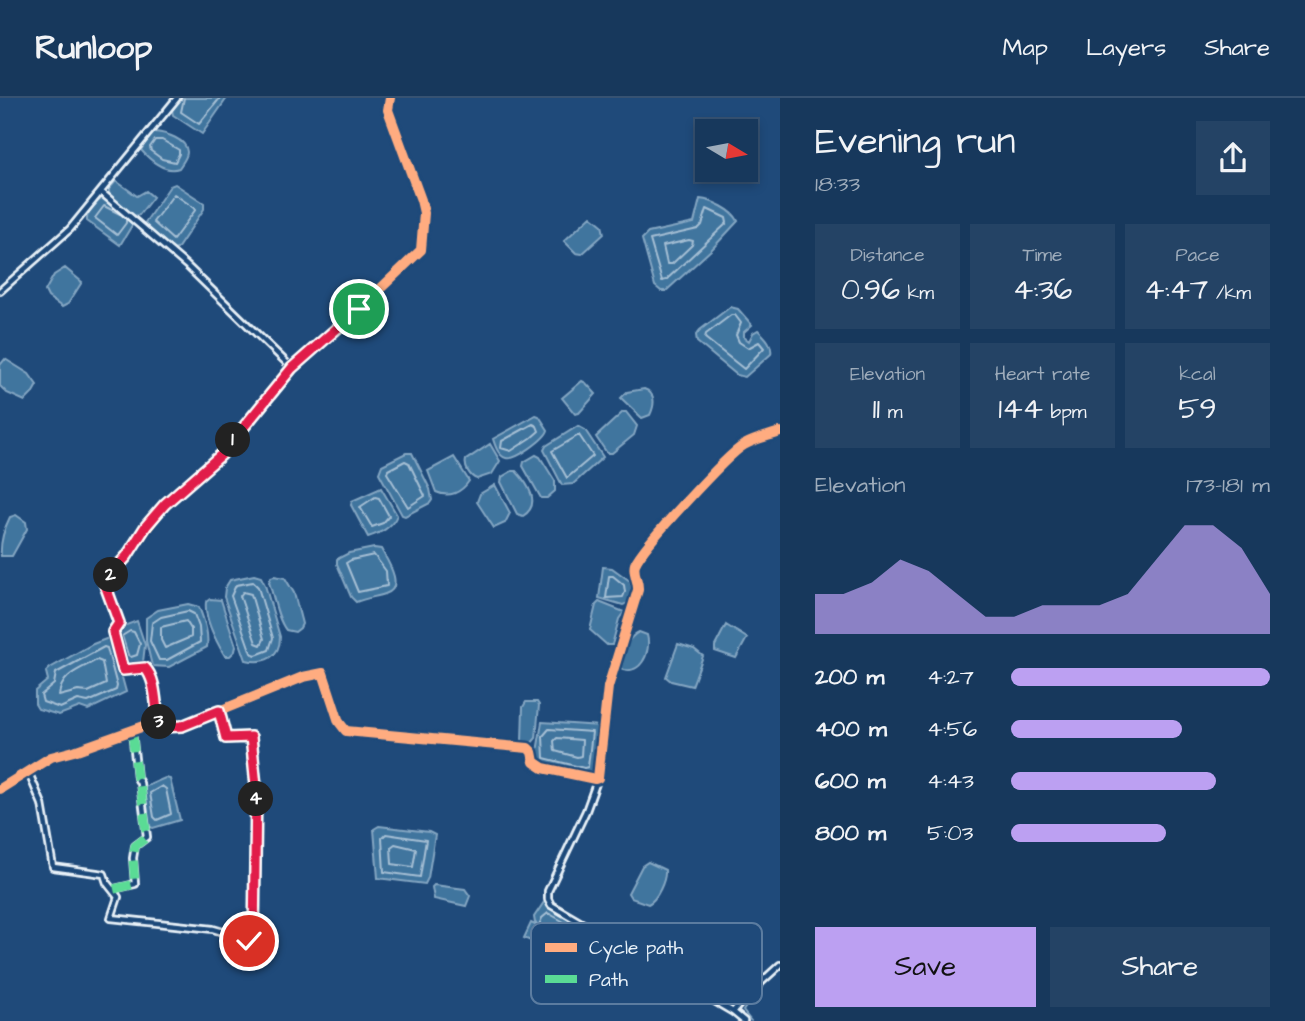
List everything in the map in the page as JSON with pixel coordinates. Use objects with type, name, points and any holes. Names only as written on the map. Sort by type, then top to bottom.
[{"type":"street","points":[[0,291],[70,229],[177,98]]},
{"type":"street","points":[[159,724],[152,679],[148,671],[145,668],[123,670],[113,632],[119,623],[104,582],[127,556],[146,526],[165,504],[221,455],[292,368],[421,250],[424,213],[388,110],[390,98]]},
{"type":"street","points":[[101,192],[186,265],[292,368]]},
{"type":"street","points":[[582,923],[551,905],[548,891],[586,811],[598,778],[608,687],[638,590],[639,582],[634,574],[634,566],[695,493],[744,445],[780,432]]},
{"type":"street","points":[[0,789],[51,757],[159,724],[163,727],[182,726],[303,677],[323,673],[339,722],[346,731],[528,748],[532,752],[534,762],[543,768],[598,778]]},
{"type":"street","points":[[28,771],[42,803],[53,867],[104,874],[107,883],[118,897],[111,918],[213,929],[254,941],[256,786],[251,737],[226,738],[219,711]]},
{"type":"street","points":[[114,889],[135,884],[135,846],[147,837],[132,731]]},
{"type":"street","points":[[762,981],[780,965]]},
{"type":"street","points":[[719,1004],[744,1021]]},
{"type":"street","points":[[733,1012],[740,1004]]},
{"type":"water","points":[[179,98],[227,98],[202,134],[173,115],[172,110]]},
{"type":"water","points":[[155,132],[175,138],[186,147],[186,156],[179,168],[163,167],[141,150],[150,135]]},
{"type":"water","points":[[116,181],[137,196],[146,191],[153,197],[139,215],[133,216],[109,194],[109,189]]},
{"type":"water","points":[[175,184],[204,203],[204,209],[177,249],[173,250],[144,224],[170,186]]},
{"type":"water","points":[[104,197],[134,222],[120,245],[87,221],[92,208]]},
{"type":"water","points":[[700,199],[722,206],[738,221],[666,291],[661,291],[655,286],[642,239],[648,233],[694,223]]},
{"type":"water","points":[[591,216],[602,225],[604,234],[582,254],[576,253],[564,241]]},
{"type":"water","points":[[65,268],[82,282],[68,304],[62,307],[48,297],[45,291],[54,275]]},
{"type":"water","points":[[730,307],[738,309],[752,325],[744,332],[744,337],[749,341],[758,330],[771,347],[771,354],[745,377],[737,375],[697,342],[696,335],[700,330]]},
{"type":"water","points":[[5,359],[29,374],[37,385],[25,401],[7,393],[0,386],[0,365]]},
{"type":"water","points":[[582,381],[596,394],[575,414],[562,398]]},
{"type":"water","points":[[644,389],[651,393],[653,407],[650,415],[642,418],[621,398],[627,392]]},
{"type":"water","points":[[626,412],[637,426],[634,435],[612,453],[607,453],[596,437]]},
{"type":"water","points":[[536,415],[548,430],[546,434],[516,456],[506,458],[501,455],[493,439]]},
{"type":"water","points":[[578,426],[585,430],[603,457],[573,484],[562,485],[544,450],[546,446]]},
{"type":"water","points":[[490,444],[500,461],[492,474],[477,479],[468,471],[466,460]]},
{"type":"water","points":[[406,453],[412,453],[430,489],[432,500],[405,516],[379,473],[382,465]]},
{"type":"water","points":[[536,455],[555,481],[555,491],[547,498],[541,498],[523,466],[524,462]]},
{"type":"water","points":[[454,457],[469,481],[454,493],[436,492],[428,471]]},
{"type":"water","points":[[512,471],[521,476],[531,494],[532,506],[523,516],[517,514],[501,482],[502,477]]},
{"type":"water","points":[[495,485],[510,513],[505,523],[494,528],[477,502],[480,494]]},
{"type":"water","points":[[381,488],[397,515],[389,527],[368,537],[351,505],[352,501]]},
{"type":"water","points":[[16,515],[26,522],[27,529],[12,556],[1,556],[6,526],[10,517]]},
{"type":"water","points":[[381,549],[387,560],[395,580],[394,586],[385,594],[356,602],[351,597],[337,559],[349,553]]},
{"type":"water","points":[[603,567],[612,568],[630,581],[633,594],[628,603],[623,605],[599,598]]},
{"type":"water","points":[[254,575],[261,577],[265,585],[280,637],[274,655],[259,661],[246,660],[224,597],[230,580]]},
{"type":"water","points":[[274,576],[285,578],[294,593],[302,624],[295,632],[286,630],[278,614],[269,582]]},
{"type":"water","points":[[210,599],[221,600],[236,646],[230,656],[225,656],[209,623],[206,602]]},
{"type":"water","points":[[599,602],[624,612],[619,619],[612,645],[607,645],[590,630]]},
{"type":"water","points":[[188,604],[199,607],[207,631],[207,647],[169,667],[152,666],[146,641],[146,618],[158,610]]},
{"type":"water","points":[[137,621],[145,645],[143,662],[125,665],[115,631]]},
{"type":"water","points":[[726,625],[747,638],[736,658],[715,651]]},
{"type":"water","points":[[639,632],[647,635],[646,656],[638,667],[632,670],[618,667],[625,647]]},
{"type":"water","points":[[111,637],[126,692],[88,710],[80,707],[59,715],[38,709],[35,704],[35,691],[48,680],[46,672],[50,668]]},
{"type":"water","points":[[678,644],[694,649],[703,656],[692,686],[671,681],[666,677]]},
{"type":"water","points":[[526,702],[537,702],[539,705],[536,738],[530,745],[522,742],[523,707]]},
{"type":"water","points":[[542,722],[600,726],[594,774],[588,776],[538,763],[536,758]]},
{"type":"water","points":[[165,778],[170,779],[180,820],[153,828],[148,826],[142,788]]},
{"type":"water","points":[[379,826],[435,835],[425,884],[378,878],[374,829]]},
{"type":"water","points":[[648,862],[665,870],[660,889],[648,904],[631,898],[628,893],[642,866]]},
{"type":"water","points":[[434,885],[465,889],[470,896],[466,906],[434,899]]},
{"type":"water","points":[[544,902],[574,920],[573,923],[535,923],[534,917]]},
{"type":"water","points":[[531,923],[531,941],[524,938]]},
{"type":"waterway","points":[[762,987],[780,970]]},
{"type":"waterway","points":[[748,1004],[743,1011],[751,1021]]},
{"type":"marked path","points":[[114,889],[135,884],[135,846],[147,837],[132,731]]},
{"type":"cycle path","points":[[159,724],[154,687],[149,673],[145,668],[123,670],[113,632],[119,623],[104,582],[165,504],[221,455],[292,368],[421,250],[424,213],[388,110],[390,98]]},
{"type":"cycle path","points":[[0,789],[51,757],[147,725],[182,726],[303,677],[323,673],[339,722],[346,731],[528,748],[532,752],[534,762],[543,768],[598,778],[608,687],[638,590],[635,564],[668,522],[735,452],[748,443],[780,432]]},
{"type":"route","points":[[249,941],[254,941],[256,786],[251,737],[226,738],[219,711],[182,726],[163,727],[159,724],[152,679],[148,671],[145,668],[123,670],[113,632],[119,623],[104,582],[127,556],[146,526],[165,504],[221,455],[292,368],[359,309]]}]
